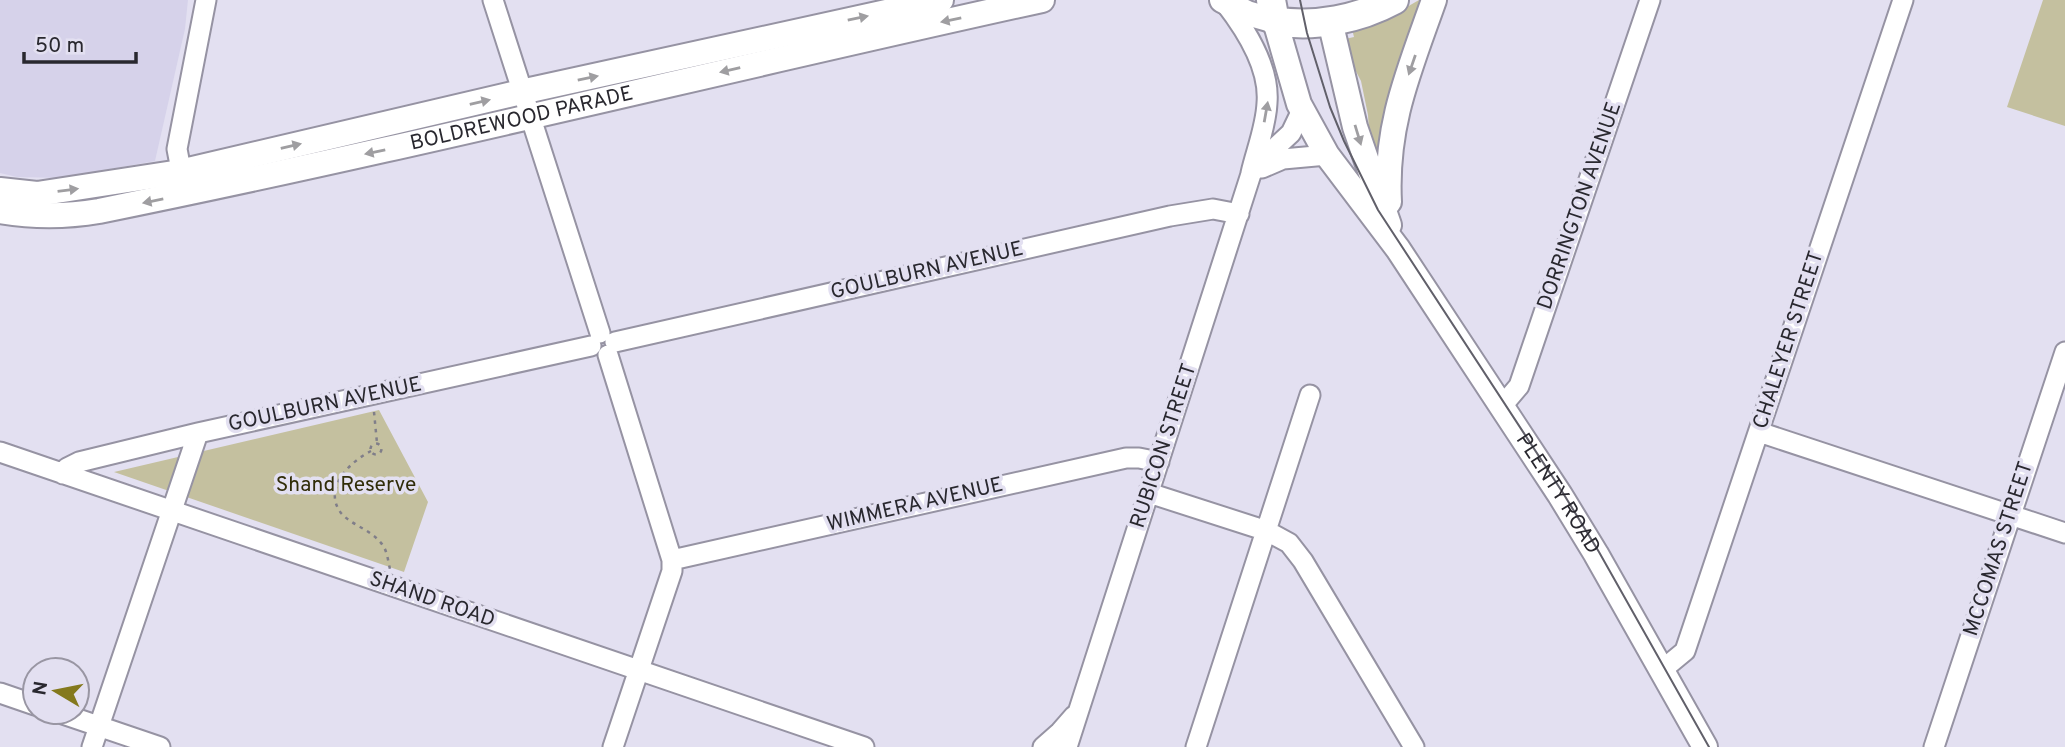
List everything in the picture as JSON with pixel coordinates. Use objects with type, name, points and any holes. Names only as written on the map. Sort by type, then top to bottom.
[{"type":"highway","points":[[1273,10],[1305,24],[1328,10],[1364,13],[1394,0]]},
{"type":"main road","name":"BOLDREWOOD PARADE","points":[[0,190],[37,194],[183,183],[531,117],[813,39],[941,0]]},
{"type":"main road","name":"BOLDREWOOD PARADE","points":[[0,211],[29,216],[62,217],[521,92],[1042,0]]},
{"type":"main road","points":[[1222,0],[1247,13],[1273,10]]},
{"type":"main road","points":[[1394,237],[1387,169],[1392,132],[1398,106],[1434,0]]},
{"type":"main road","name":"PLENTY ROAD","points":[[1273,10],[1302,110],[1327,155],[1394,237],[1589,542],[1705,747]]},
{"type":"main road","name":"PLENTY ROAD","points":[[1328,10],[1355,127],[1394,237]]},
{"type":"street","points":[[183,183],[177,149],[206,0]]},
{"type":"street","points":[[492,0],[672,560],[670,583],[613,747]]},
{"type":"street","name":"RUBICON STREET","points":[[1067,747],[1239,214],[1268,100],[1264,75],[1252,44],[1222,0]]},
{"type":"street","name":"DORRINGTON AVENUE","points":[[1502,406],[1519,386],[1650,0]]},
{"type":"street","name":"CHALEYER STREET","points":[[1662,670],[1685,651],[1903,0]]},
{"type":"street","name":"RUBICON STREET","points":[[1248,183],[1261,161],[1291,133],[1302,110]]},
{"type":"street","name":"RUBICON STREET","points":[[1248,183],[1257,172],[1272,162],[1300,156],[1327,155]]},
{"type":"street","name":"GOULBURN AVENUE","points":[[63,474],[67,468],[79,462],[198,433],[1170,216],[1213,209],[1239,214]]},
{"type":"street","name":"MCCOMAS STREET","points":[[1934,747],[2065,352]]},
{"type":"street","points":[[1196,747],[1310,394]]},
{"type":"street","points":[[1759,432],[2065,533]]},
{"type":"street","points":[[92,747],[198,433]]},
{"type":"street","name":"SHAND ROAD","points":[[0,452],[864,747]]},
{"type":"street","name":"WIMMERA AVENUE","points":[[672,560],[1126,458],[1139,457],[1159,463]]},
{"type":"street","points":[[1149,493],[1267,531],[1289,543],[1303,561],[1414,747]]},
{"type":"street","points":[[0,693],[21,700]]},
{"type":"street","name":"RUBICON STREET","points":[[1043,747],[1067,725],[1081,704]]},
{"type":"street","points":[[91,723],[160,747]]},
{"type":"path","points":[[371,451],[375,454],[381,452],[381,446],[377,443],[373,396]]},
{"type":"path","points":[[377,443],[372,446],[371,451],[345,470],[339,480],[336,497],[340,512],[370,531],[383,545],[390,569]]},
{"type":"shaded area","points":[[0,0],[188,0],[185,29],[155,161],[61,178],[17,177],[0,173]]},
{"type":"green space","points":[[1419,0],[1426,0],[1381,164],[1369,131],[1361,81],[1348,56],[1345,39],[1354,37],[1352,29],[1393,15]]},
{"type":"green space","points":[[2043,0],[2065,0],[2065,126],[2007,107]]},
{"type":"green space","name":"Shand Reserve","points":[[379,410],[428,502],[404,572],[114,472]]},
{"type":"tram line","points":[[1300,0],[1307,33],[1330,107],[1378,210],[1563,493],[1709,747]]}]
